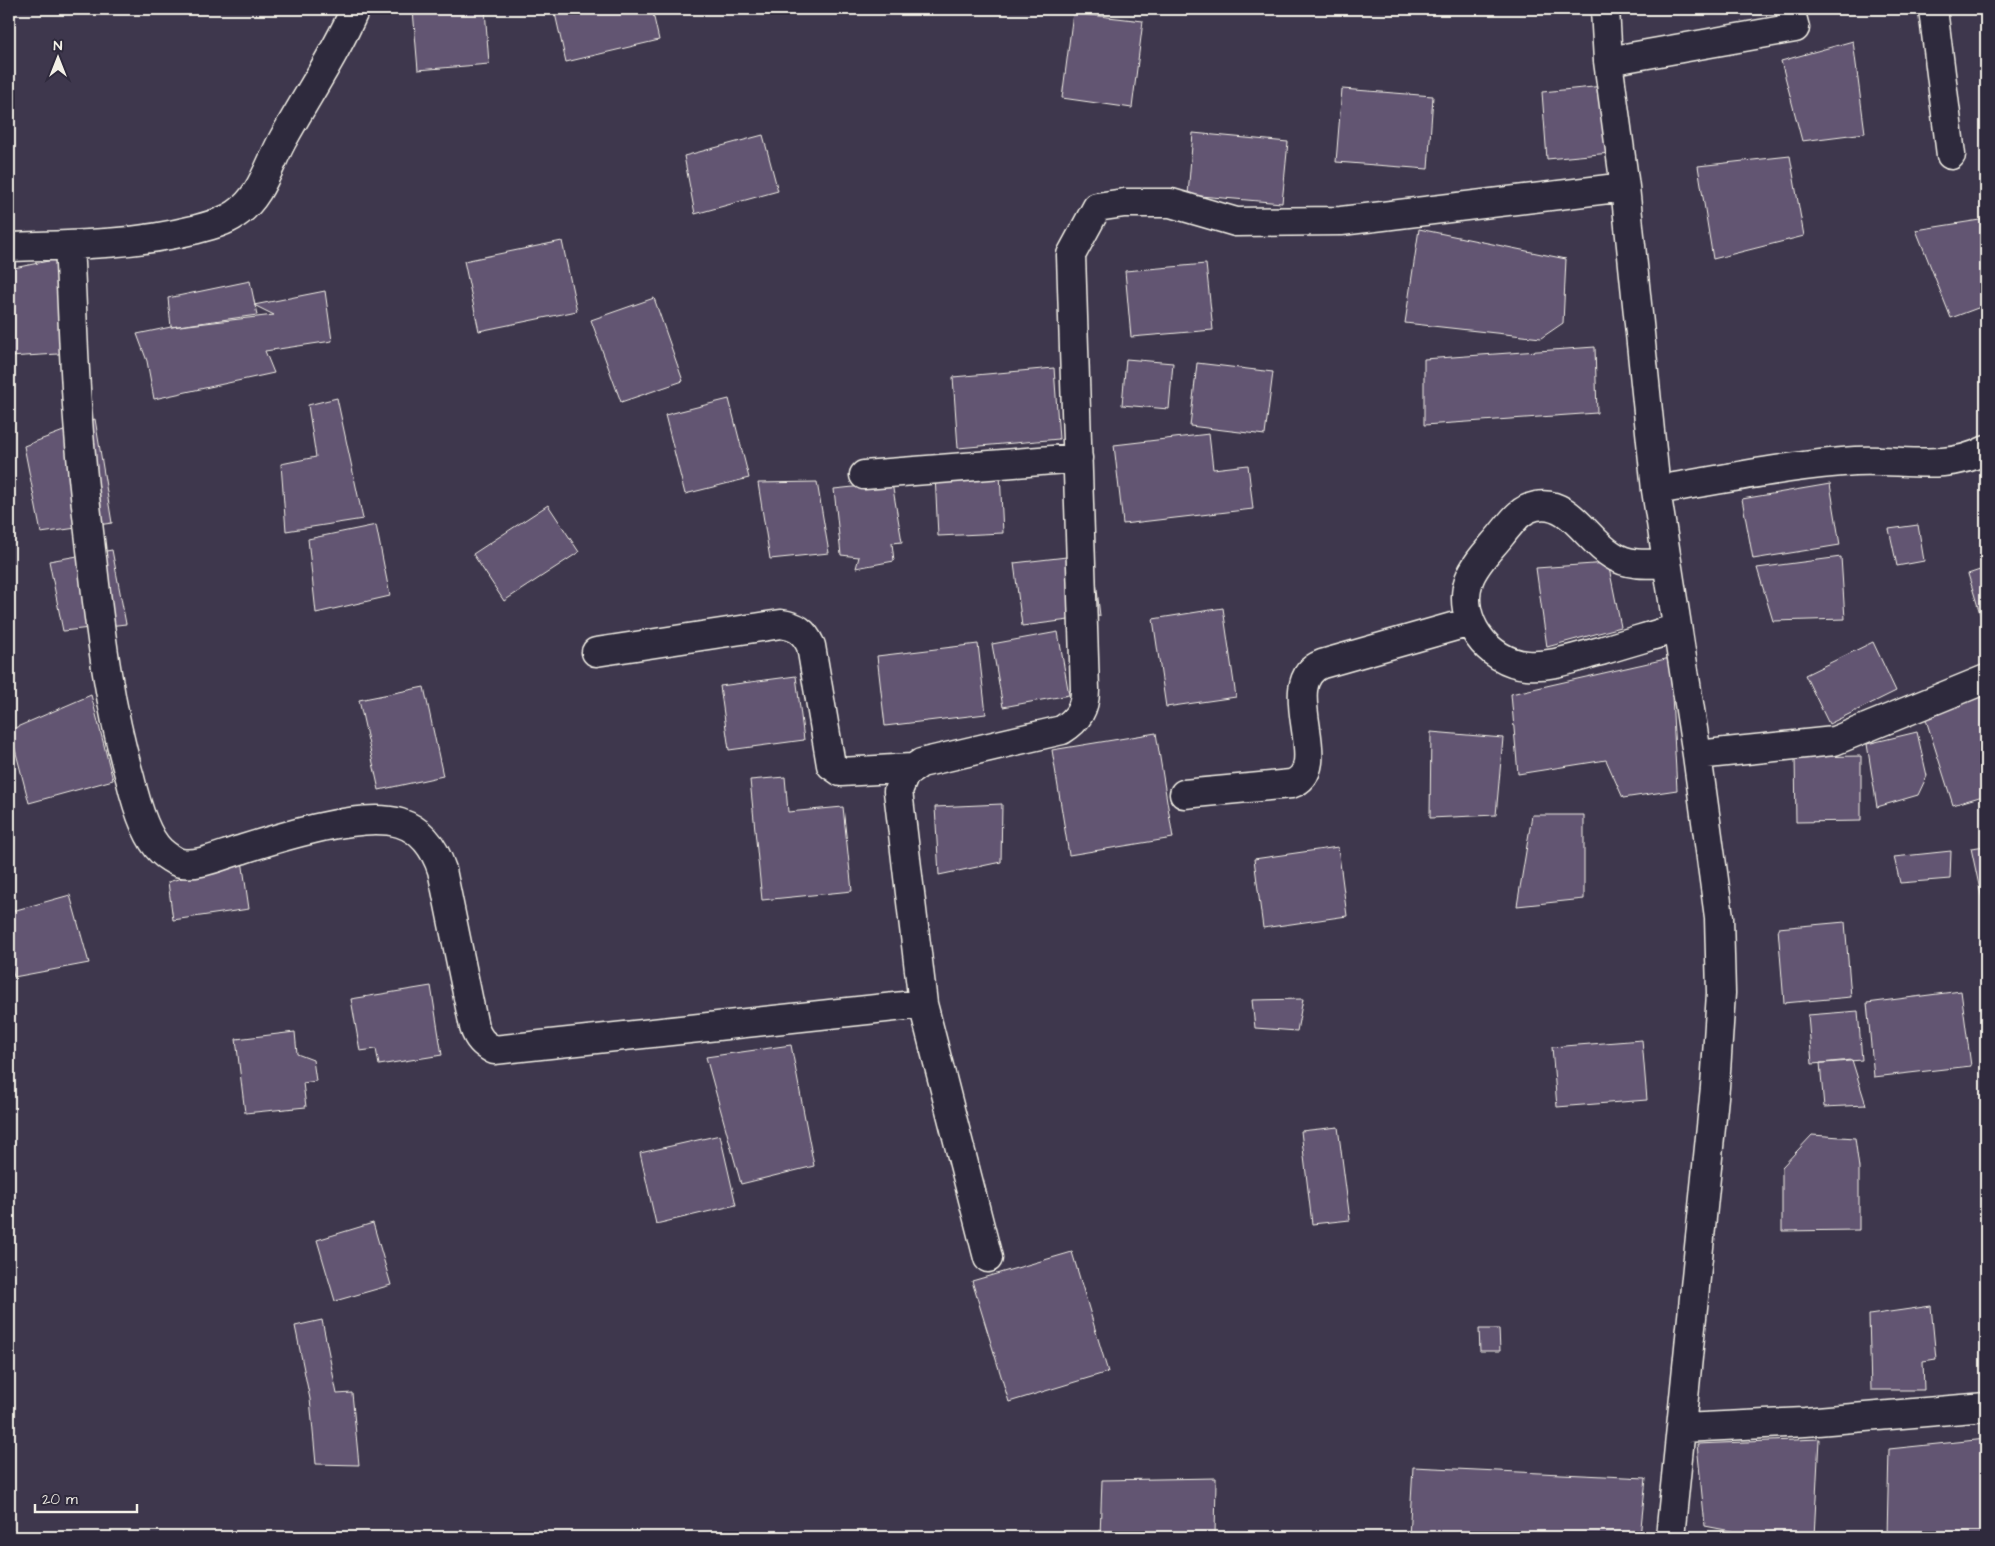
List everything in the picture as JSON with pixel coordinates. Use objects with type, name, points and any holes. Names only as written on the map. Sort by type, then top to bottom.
[{"type":"street","points":[[9,247],[141,240],[212,225],[225,221],[237,213],[250,202],[260,188],[282,142],[346,30],[355,9]]},
{"type":"street","points":[[1605,9],[1608,61],[1625,188],[1656,490],[1698,755],[1719,917],[1721,993],[1715,1087],[1670,1537]]},
{"type":"street","points":[[1608,61],[1795,28],[1790,9]]},
{"type":"street","points":[[1933,9],[1951,156]]},
{"type":"street","points":[[988,1258],[923,1004],[898,791],[900,782],[912,768],[921,763],[1062,730],[1078,718],[1083,710],[1085,690],[1071,255],[1097,208],[1124,204],[1171,204],[1236,222],[1341,221],[1625,188]]},
{"type":"street","points":[[69,245],[81,454],[102,644],[118,738],[138,808],[148,831],[160,850],[180,863],[200,862],[281,837],[339,824],[373,820],[398,823],[410,828],[430,845],[437,856],[442,870],[476,1032],[484,1045],[494,1050],[923,1004]]},
{"type":"street","points":[[1656,490],[1857,460],[1951,462],[1986,450]]},
{"type":"street","points":[[864,475],[1078,458]]},
{"type":"street","points":[[1667,563],[1628,562],[1612,556],[1561,509],[1553,506],[1535,506],[1518,514],[1475,567],[1469,579],[1466,592],[1466,607],[1470,622],[1488,648],[1502,658],[1514,663],[1527,665],[1563,662],[1677,628]]},
{"type":"street","points":[[1184,794],[1298,782],[1304,776],[1308,763],[1303,688],[1308,673],[1314,667],[1470,622]]},
{"type":"street","points":[[596,652],[781,624],[790,625],[798,628],[806,636],[811,646],[831,765],[841,772],[912,768]]},
{"type":"street","points":[[1698,755],[1834,741],[1986,679]]},
{"type":"street","points":[[1682,1428],[1805,1422],[1986,1406]]},
{"type":"building","points":[[485,9],[489,64],[418,70],[413,10]]},
{"type":"building","points":[[554,9],[652,9],[659,40],[566,62]]},
{"type":"building","points":[[1073,13],[1143,21],[1132,108],[1062,98]]},
{"type":"building","points":[[1853,41],[1865,133],[1802,141],[1781,61]]},
{"type":"building","points":[[1614,85],[1621,152],[1547,159],[1542,92]]},
{"type":"building","points":[[1342,89],[1433,96],[1428,169],[1336,162]]},
{"type":"building","points":[[1193,133],[1288,142],[1282,203],[1188,195]]},
{"type":"building","points":[[763,135],[778,191],[695,214],[684,156]]},
{"type":"building","points":[[1986,152],[1986,189],[1985,189]]},
{"type":"building","points":[[1790,156],[1804,236],[1713,259],[1698,166]]},
{"type":"building","points":[[1986,219],[1986,305],[1951,318],[1916,230]]},
{"type":"building","points":[[1419,229],[1566,259],[1563,323],[1541,338],[1405,323]]},
{"type":"building","points":[[562,241],[577,311],[479,331],[464,261]]},
{"type":"building","points":[[63,258],[74,353],[9,357],[9,269]]},
{"type":"building","points":[[1206,264],[1213,330],[1131,337],[1125,271]]},
{"type":"building","points":[[250,281],[257,315],[171,327],[168,298]]},
{"type":"building","points":[[325,291],[332,341],[265,351],[274,373],[154,399],[147,361],[137,334],[171,327],[274,315],[254,305]]},
{"type":"building","points":[[654,298],[683,381],[621,402],[591,320]]},
{"type":"building","points":[[1595,347],[1597,413],[1424,425],[1424,359]]},
{"type":"building","points":[[1126,359],[1173,363],[1169,409],[1122,405]]},
{"type":"building","points":[[1197,363],[1273,372],[1265,435],[1190,426]]},
{"type":"building","points":[[1054,368],[1059,439],[958,448],[953,377]]},
{"type":"building","points":[[337,398],[363,519],[286,531],[281,464],[316,457],[308,405]]},
{"type":"building","points":[[729,399],[749,478],[685,494],[665,415]]},
{"type":"building","points":[[95,419],[112,523],[41,533],[24,446]]},
{"type":"building","points":[[1209,434],[1213,469],[1248,465],[1253,509],[1123,524],[1114,445]]},
{"type":"building","points":[[1000,473],[1003,533],[938,536],[935,475]]},
{"type":"building","points":[[817,482],[829,553],[770,559],[758,483]]},
{"type":"building","points":[[892,483],[902,542],[892,543],[894,561],[856,568],[859,557],[841,555],[834,489]]},
{"type":"building","points":[[1830,484],[1840,545],[1753,559],[1742,499]]},
{"type":"building","points":[[548,505],[579,552],[504,601],[473,554]]},
{"type":"building","points":[[376,525],[390,596],[316,613],[308,539]]},
{"type":"building","points":[[1918,525],[1924,561],[1897,566],[1889,529]]},
{"type":"building","points":[[112,550],[126,624],[63,631],[49,561]]},
{"type":"building","points":[[1093,554],[1100,616],[1022,626],[1014,563]]},
{"type":"building","points":[[1841,557],[1845,619],[1773,621],[1757,568]]},
{"type":"building","points":[[1608,563],[1621,627],[1547,647],[1536,568]]},
{"type":"building","points":[[1986,568],[1986,633],[1968,574]]},
{"type":"building","points":[[1223,608],[1236,697],[1166,707],[1153,619]]},
{"type":"building","points":[[1058,632],[1069,695],[1003,707],[992,644]]},
{"type":"building","points":[[1873,642],[1896,691],[1829,724],[1805,675]]},
{"type":"building","points":[[978,644],[986,714],[885,726],[877,656]]},
{"type":"building","points":[[1670,658],[1677,790],[1623,798],[1606,760],[1518,774],[1511,694]]},
{"type":"building","points":[[796,676],[804,740],[729,750],[720,686]]},
{"type":"building","points":[[424,687],[443,776],[379,790],[359,700]]},
{"type":"building","points":[[1986,687],[1986,795],[1953,805],[1922,707]]},
{"type":"building","points":[[91,695],[113,780],[29,803],[10,730]]},
{"type":"building","points":[[1431,732],[1503,738],[1496,815],[1430,818]]},
{"type":"building","points":[[1917,732],[1927,776],[1918,795],[1877,807],[1867,744]]},
{"type":"building","points":[[1156,733],[1173,838],[1069,855],[1052,750]]},
{"type":"building","points":[[1861,756],[1861,821],[1796,822],[1795,757]]},
{"type":"building","points":[[785,777],[788,812],[843,807],[852,891],[762,900],[750,780]]},
{"type":"building","points":[[1002,804],[1001,862],[939,875],[935,807]]},
{"type":"building","points":[[1532,815],[1584,815],[1584,899],[1517,906]]},
{"type":"building","points":[[1986,846],[1986,903],[1983,904],[1971,848]]},
{"type":"building","points":[[1338,847],[1347,916],[1263,928],[1254,859]]},
{"type":"building","points":[[1951,851],[1950,879],[1900,883],[1894,857]]},
{"type":"building","points":[[242,860],[249,909],[173,920],[168,882]]},
{"type":"building","points":[[70,895],[89,963],[14,977],[9,951],[9,912]]},
{"type":"building","points":[[1845,922],[1851,997],[1784,1003],[1778,928]]},
{"type":"building","points":[[1986,961],[1986,992],[1981,962]]},
{"type":"building","points":[[431,986],[442,1055],[379,1065],[376,1049],[360,1051],[351,999]]},
{"type":"building","points":[[1961,991],[1971,1066],[1874,1077],[1867,1003]]},
{"type":"building","points":[[1303,999],[1297,1031],[1255,1028],[1252,1000]]},
{"type":"building","points":[[1858,1011],[1862,1060],[1812,1064],[1808,1015]]},
{"type":"building","points":[[295,1032],[297,1054],[313,1060],[316,1081],[303,1083],[306,1107],[245,1113],[236,1039]]},
{"type":"building","points":[[1642,1040],[1647,1100],[1557,1107],[1552,1047]]},
{"type":"building","points":[[791,1045],[814,1166],[741,1184],[706,1057]]},
{"type":"building","points":[[1852,1060],[1866,1105],[1824,1107],[1820,1063]]},
{"type":"building","points":[[1338,1127],[1350,1220],[1312,1224],[1301,1131]]},
{"type":"building","points":[[720,1135],[736,1205],[656,1224],[640,1153]]},
{"type":"building","points":[[1812,1135],[1855,1138],[1859,1168],[1859,1230],[1782,1231],[1782,1167]]},
{"type":"building","points":[[373,1223],[391,1285],[335,1301],[317,1240]]},
{"type":"building","points":[[1072,1252],[1108,1372],[1009,1402],[972,1281]]},
{"type":"building","points":[[1931,1306],[1936,1359],[1923,1361],[1924,1390],[1871,1390],[1869,1315]]},
{"type":"building","points":[[322,1320],[337,1394],[352,1393],[359,1465],[316,1464],[310,1399],[295,1326]]},
{"type":"building","points":[[1479,1329],[1499,1329],[1500,1351],[1480,1351]]},
{"type":"building","points":[[1819,1439],[1814,1537],[1762,1537],[1705,1526],[1697,1444]]},
{"type":"building","points":[[1986,1439],[1986,1537],[1887,1537],[1889,1449]]},
{"type":"building","points":[[1413,1467],[1646,1478],[1640,1537],[1409,1537]]},
{"type":"building","points":[[1216,1478],[1215,1537],[1100,1537],[1102,1480]]}]
